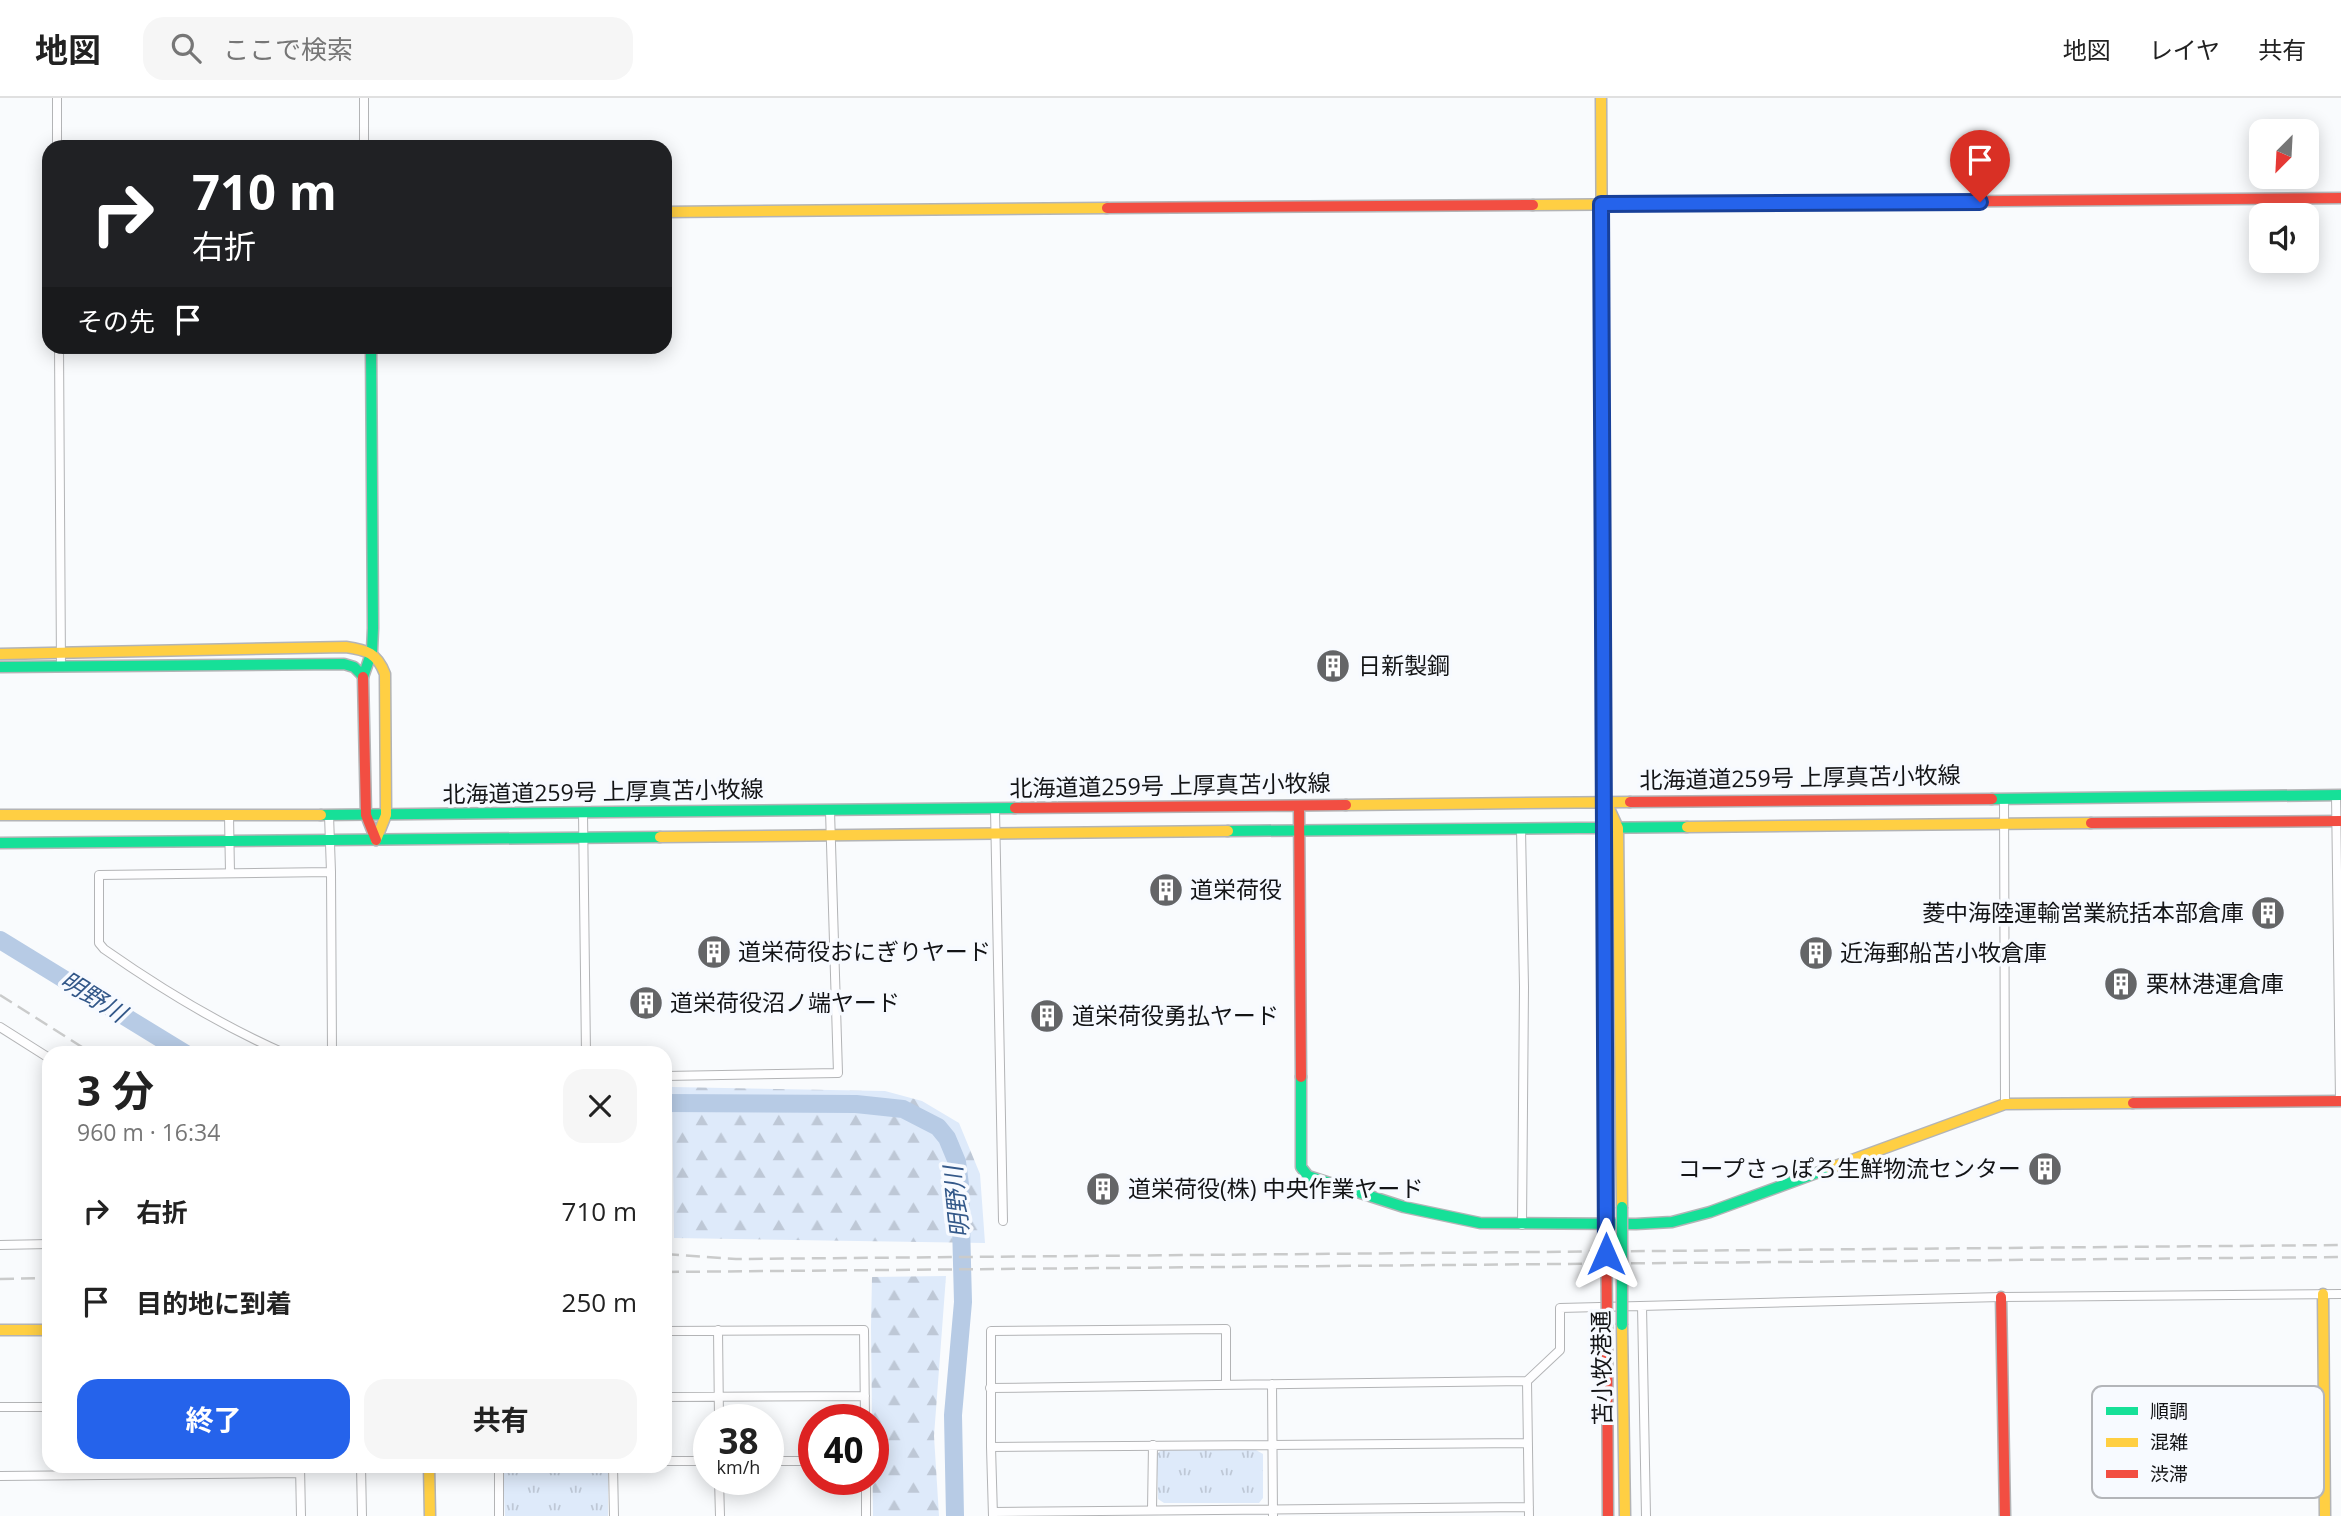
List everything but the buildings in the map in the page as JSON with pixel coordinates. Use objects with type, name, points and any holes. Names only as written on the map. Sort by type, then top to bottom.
[{"type":"street","points":[[57,98],[57,140]]},
{"type":"street","points":[[363,98],[364,140]]},
{"type":"street","name":"苫小牧港通","points":[[1601,98],[1608,1516]]},
{"type":"street","points":[[672,212],[2341,198]]},
{"type":"street","points":[[58,354],[61,667]]},
{"type":"street","points":[[371,354],[374,569],[372,651],[363,676],[366,816],[376,840]]},
{"type":"street","points":[[0,654],[346,647],[372,651],[379,659],[385,674],[386,815],[376,840]]},
{"type":"street","points":[[0,667],[344,664],[354,667],[363,676]]},
{"type":"street","points":[[1299,806],[1301,1167],[1319,1181],[1404,1207],[1480,1223],[1522,1225],[1672,1222],[1710,1212],[2005,1104],[2341,1101],[2339,795]]},
{"type":"street","name":"北海道道259号 上厚真苫小牧線","points":[[0,815],[366,816],[2339,795]]},
{"type":"street","points":[[2004,797],[2005,1104]]},
{"type":"street","name":"苫小牧港通","points":[[1606,801],[1618,828],[1625,1516]]},
{"type":"street","points":[[995,809],[1003,1221]]},
{"type":"street","points":[[672,1076],[838,1073],[830,811]]},
{"type":"street","points":[[583,813],[586,1046]]},
{"type":"street","points":[[229,815],[230,873]]},
{"type":"street","points":[[329,815],[332,1046]]},
{"type":"street","name":"北海道道259号 上厚真苫小牧線","points":[[0,843],[2339,821]]},
{"type":"street","points":[[1521,829],[1524,987],[1522,1225]]},
{"type":"street","points":[[271,1046],[166,990],[118,959],[99,943],[99,875],[331,872]]},
{"type":"street","points":[[2,1030],[42,1054]]},
{"type":"street","points":[[0,1245],[42,1244]]},
{"type":"street","points":[[2323,1294],[2324,1386]]},
{"type":"street","points":[[990,1388],[1527,1381],[1560,1350],[1560,1308],[2001,1297],[2341,1294]]},
{"type":"street","points":[[2001,1297],[2005,1516]]},
{"type":"street","points":[[1642,1306],[1646,1516]]},
{"type":"street","points":[[1226,1385],[1226,1329],[991,1331],[990,1447],[993,1514],[1152,1510],[1273,1513],[1529,1511],[1527,1381]]},
{"type":"street","points":[[0,1330],[42,1330]]},
{"type":"street","points":[[718,1330],[718,1404]]},
{"type":"street","points":[[672,1331],[864,1330],[865,1404]]},
{"type":"street","points":[[1272,1384],[1273,1513]]},
{"type":"street","points":[[672,1397],[865,1396]]},
{"type":"street","points":[[2324,1405],[2325,1516]]},
{"type":"street","points":[[0,1407],[42,1407]]},
{"type":"street","points":[[990,1447],[1528,1443]]},
{"type":"street","points":[[1152,1510],[1153,1445]]},
{"type":"street","points":[[672,1461],[693,1461]]},
{"type":"street","points":[[0,1476],[150,1473]]},
{"type":"street","points":[[300,1473],[301,1516]]},
{"type":"street","points":[[361,1473],[362,1516]]},
{"type":"street","points":[[429,1473],[430,1516]]},
{"type":"street","points":[[499,1473],[499,1516]]},
{"type":"street","points":[[613,1473],[614,1516]]},
{"type":"street","points":[[719,1495],[719,1516]]},
{"type":"street","points":[[866,1495],[866,1516]]},
{"type":"green space","points":[[672,1087],[885,1091],[922,1101],[959,1123],[980,1174],[985,1243],[674,1238]]},
{"type":"green space","points":[[946,1276],[934,1436],[939,1516],[873,1516],[873,1495],[889,1495],[889,1404],[872,1404],[872,1277]]},
{"type":"green space","points":[[1161,1450],[1256,1450],[1263,1454],[1263,1498],[1259,1503],[1164,1503],[1158,1499],[1157,1454]]},
{"type":"green space","points":[[608,1473],[608,1516],[505,1516],[503,1474]]},
{"type":"waterway","name":"明野川","points":[[0,940],[173,1046]]},
{"type":"waterway","name":"明野川","points":[[672,1103],[856,1104],[903,1109],[938,1127],[947,1138],[957,1162],[960,1185],[963,1302],[953,1415],[955,1516]]},
{"type":"railway","points":[[0,995],[80,1046]]},
{"type":"railway","points":[[672,1254],[736,1259],[2341,1245]]},
{"type":"railway","points":[[672,1272],[2341,1257]]},
{"type":"railway","points":[[0,1279],[42,1278]]},
{"type":"traffic: fast","points":[[363,677],[372,651],[373,628],[371,354]]},
{"type":"traffic: fast","points":[[0,667],[344,664],[354,667],[363,676]]},
{"type":"traffic: fast","points":[[1604,665],[1605,1077]]},
{"type":"traffic: fast","points":[[1992,799],[2341,795]]},
{"type":"traffic: fast","points":[[321,815],[1015,808]]},
{"type":"traffic: fast","points":[[1228,831],[1687,827]]},
{"type":"traffic: fast","points":[[0,843],[660,837]]},
{"type":"traffic: fast","points":[[1301,1077],[1301,1167],[1308,1176],[1404,1207],[1480,1223],[1672,1222],[1710,1212],[1830,1168]]},
{"type":"traffic: fast","points":[[1622,1207],[1622,1325]]},
{"type":"traffic: slow","points":[[1601,98],[1604,665]]},
{"type":"traffic: slow","points":[[1533,205],[1892,202]]},
{"type":"traffic: slow","points":[[672,212],[1107,208]]},
{"type":"traffic: slow","points":[[0,654],[346,647],[370,654],[375,657],[385,674],[386,815],[376,840]]},
{"type":"traffic: slow","points":[[1346,805],[1630,802]]},
{"type":"traffic: slow","points":[[1607,804],[1618,828],[1622,1207]]},
{"type":"traffic: slow","points":[[0,815],[321,815]]},
{"type":"traffic: slow","points":[[1687,827],[2091,823]]},
{"type":"traffic: slow","points":[[660,837],[1228,831]]},
{"type":"traffic: slow","points":[[1605,1077],[1606,1207]]},
{"type":"traffic: slow","points":[[1830,1168],[2005,1104],[2133,1103]]},
{"type":"traffic: slow","points":[[2323,1294],[2324,1386]]},
{"type":"traffic: slow","points":[[1622,1325],[1625,1516]]},
{"type":"traffic: slow","points":[[0,1330],[42,1330]]},
{"type":"traffic: slow","points":[[2324,1405],[2325,1516]]},
{"type":"traffic: slow","points":[[429,1473],[430,1516]]},
{"type":"traffic: jam","points":[[1892,202],[2341,198]]},
{"type":"traffic: jam","points":[[1107,208],[1533,205]]},
{"type":"traffic: jam","points":[[363,677],[366,815],[376,840]]},
{"type":"traffic: jam","points":[[1630,802],[1992,799]]},
{"type":"traffic: jam","points":[[1015,808],[1346,805]]},
{"type":"traffic: jam","points":[[1299,806],[1301,1077]]},
{"type":"traffic: jam","points":[[2091,823],[2341,821]]},
{"type":"traffic: jam","points":[[2133,1103],[2341,1101]]},
{"type":"traffic: jam","points":[[1606,1207],[1607,1326]]},
{"type":"traffic: jam","points":[[2001,1297],[2005,1516]]},
{"type":"traffic: jam","points":[[1607,1326],[1608,1516]]},
{"type":"place","name":"日新製鋼","points":[[1333,666]]},
{"type":"place","name":"道栄荷役","points":[[1166,890]]},
{"type":"place","name":"菱中海陸運輸営業統括本部倉庫","points":[[2268,913]]},
{"type":"place","name":"道栄荷役おにぎりヤード","points":[[714,952]]},
{"type":"place","name":"近海郵船苫小牧倉庫","points":[[1816,953]]},
{"type":"place","name":"栗林港運倉庫","points":[[2121,984]]},
{"type":"place","name":"道栄荷役沼ノ端ヤード","points":[[646,1003]]},
{"type":"place","name":"道栄荷役勇払ヤード","points":[[1047,1016]]},
{"type":"place","name":"コープさっぽろ生鮮物流センター","points":[[2045,1169]]},
{"type":"place","name":"道栄荷役(株) 中央作業ヤード","points":[[1103,1189]]},
{"type":"route","points":[[1606,1254],[1603,828],[1606,780],[1601,204],[1980,202]]}]
